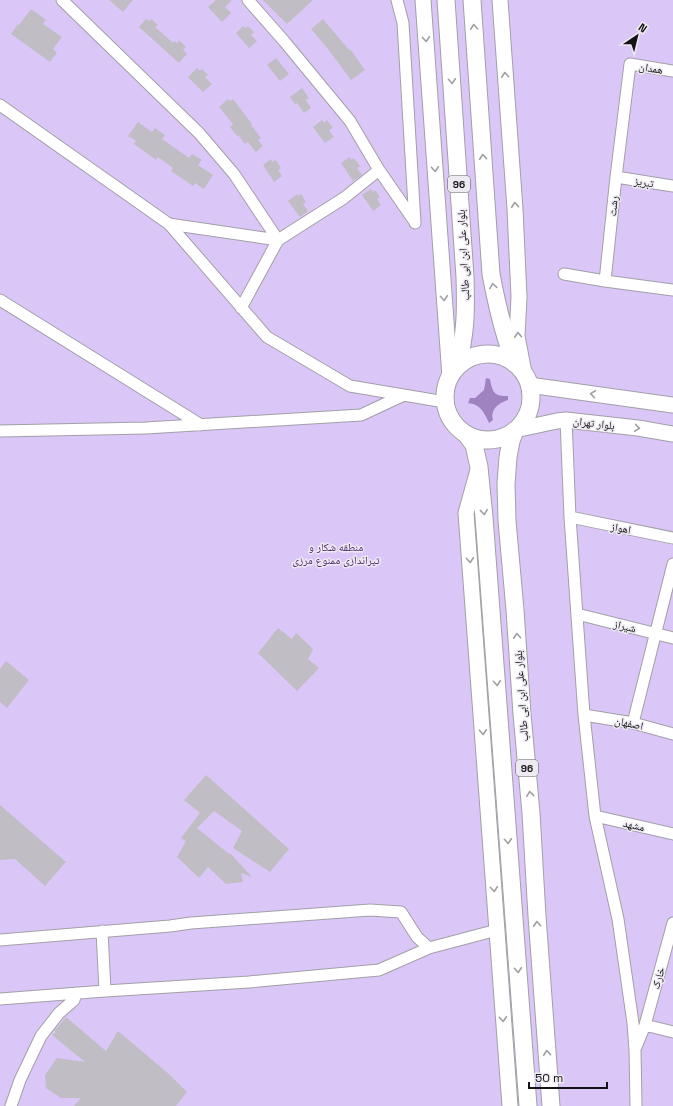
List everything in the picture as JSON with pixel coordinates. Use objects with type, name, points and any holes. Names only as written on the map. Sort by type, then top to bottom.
[{"type":"main road","name":"بلوار علی ابن ابی طالب","points":[[446,0],[466,277],[466,319],[462,347],[454,372]]},
{"type":"main road","name":"96","points":[[454,372],[446,390],[445,402],[449,415],[456,426],[466,434],[478,439],[491,440],[504,437],[515,430],[524,421],[529,410],[531,397],[523,374],[506,341],[497,309],[491,274],[472,0]]},
{"type":"main road","points":[[454,372],[468,359],[480,355],[492,354],[504,357],[523,374]]},
{"type":"main road","name":"بلوار علی ابن ابی طالب","points":[[515,430],[508,457],[506,484],[507,521],[531,813],[551,1106]]},
{"type":"main road","name":"بلوار علی ابن ابی طالب","points":[[466,434],[474,445],[479,467],[484,517],[528,1106]]},
{"type":"street","points":[[62,0],[199,133],[234,174],[278,240]]},
{"type":"street","points":[[248,0],[350,121],[379,170],[415,223],[403,24],[398,0]]},
{"type":"street","points":[[423,0],[454,372]]},
{"type":"street","points":[[500,0],[515,209],[519,297],[517,336],[523,374],[673,405]]},
{"type":"street","name":"همدان","points":[[630,64],[673,71]]},
{"type":"street","name":"رشت","points":[[605,281],[630,64]]},
{"type":"street","points":[[0,105],[169,224],[267,337],[350,386],[445,402]]},
{"type":"street","points":[[241,308],[278,240],[344,198],[379,170]]},
{"type":"street","name":"تبریز","points":[[616,177],[673,186]]},
{"type":"street","points":[[169,224],[278,240]]},
{"type":"street","points":[[564,274],[673,290]]},
{"type":"street","points":[[0,300],[201,425]]},
{"type":"street","points":[[0,431],[146,428],[361,415],[404,395]]},
{"type":"street","name":"بلوار تهران","points":[[515,430],[557,420],[566,420],[638,428],[673,434]]},
{"type":"street","points":[[566,420],[570,517],[584,715],[595,816],[618,919],[633,1023],[636,1106]]},
{"type":"street","points":[[479,467],[466,513],[510,1106]]},
{"type":"street","name":"اهواز","points":[[570,517],[673,538]]},
{"type":"street","points":[[633,724],[673,564]]},
{"type":"street","name":"شیراز","points":[[577,614],[673,638]]},
{"type":"street","name":"اصفهان","points":[[584,715],[633,724],[673,734]]},
{"type":"street","name":"مشهد","points":[[595,816],[673,834]]},
{"type":"street","points":[[0,940],[191,923],[370,910],[401,912],[417,937],[429,948]]},
{"type":"street","name":"خارک","points":[[635,1050],[645,1025],[672,928]]},
{"type":"street","points":[[0,1000],[76,993],[249,982],[379,970],[429,948],[497,930]]},
{"type":"street","points":[[102,931],[104,991]]},
{"type":"street","points":[[11,1106],[20,1080],[41,1036],[59,1013],[74,1000],[76,993]]},
{"type":"street","points":[[645,1025],[673,1032]]},
{"type":"green space","name":"منطقه شکار و تیراندازی ممنوع مرزی","points":[[0,0],[673,0],[673,1106],[0,1106]]},
{"type":"shaded area","points":[[486,378],[490,379],[494,392],[503,396],[508,396],[508,400],[496,407],[492,416],[493,420],[489,423],[479,407],[468,403],[470,398],[475,398],[484,390]]},
{"type":"building","points":[[109,0],[133,0],[123,12]]},
{"type":"building","points":[[216,0],[232,0],[225,7],[231,13],[222,22],[208,7]]},
{"type":"building","points":[[263,0],[313,0],[287,24]]},
{"type":"building","points":[[31,9],[46,20],[43,24],[62,37],[53,49],[57,53],[50,62],[11,34]]},
{"type":"building","points":[[146,19],[149,21],[151,19],[158,25],[155,27],[173,43],[174,41],[177,43],[179,40],[186,47],[183,50],[187,54],[179,63],[139,27]]},
{"type":"building","points":[[323,19],[349,50],[350,49],[365,70],[351,80],[311,29]]},
{"type":"building","points":[[243,26],[245,28],[248,26],[254,32],[251,35],[257,41],[249,48],[236,33]]},
{"type":"building","points":[[276,58],[289,74],[280,81],[267,65]]},
{"type":"building","points":[[197,68],[200,71],[202,69],[208,75],[205,77],[212,84],[203,92],[188,77]]},
{"type":"building","points":[[302,88],[309,98],[306,100],[311,108],[304,113],[297,103],[295,104],[290,97]]},
{"type":"building","points":[[228,99],[230,101],[233,99],[261,138],[258,140],[263,146],[256,152],[248,142],[245,144],[238,135],[237,136],[230,127],[233,124],[219,107]]},
{"type":"building","points":[[322,120],[324,123],[327,120],[333,128],[329,130],[334,137],[325,143],[313,127]]},
{"type":"building","points":[[138,122],[152,132],[155,128],[165,135],[162,139],[189,158],[192,154],[202,160],[198,165],[213,175],[204,189],[195,183],[193,186],[171,171],[173,168],[158,157],[156,160],[134,144],[136,141],[128,136]]},
{"type":"building","points":[[350,157],[351,160],[354,158],[360,166],[357,168],[362,175],[353,181],[341,163]]},
{"type":"building","points":[[271,159],[272,162],[276,160],[281,168],[278,170],[282,176],[274,182],[263,165]]},
{"type":"building","points":[[371,189],[373,192],[375,190],[380,197],[377,199],[381,205],[373,211],[362,195]]},
{"type":"building","points":[[297,194],[298,196],[301,194],[306,202],[303,204],[308,211],[300,217],[288,201]]},
{"type":"building","points":[[278,628],[292,639],[296,633],[313,649],[308,659],[319,668],[297,691],[258,653]]},
{"type":"building","points":[[6,661],[29,680],[7,708],[0,702],[0,669]]},
{"type":"building","points":[[206,775],[289,849],[270,872],[233,848],[242,831],[214,811],[197,828],[229,854],[230,853],[252,877],[241,873],[243,882],[226,884],[208,867],[199,878],[177,857],[186,841],[181,838],[200,813],[184,800]]},
{"type":"building","points":[[0,805],[66,862],[45,886],[15,859],[0,860]]},
{"type":"building","points":[[66,1017],[106,1051],[118,1031],[170,1075],[187,1092],[176,1106],[74,1106],[81,1098],[61,1098],[46,1088],[45,1075],[57,1058],[85,1062],[52,1035],[56,1032],[54,1031]]}]
